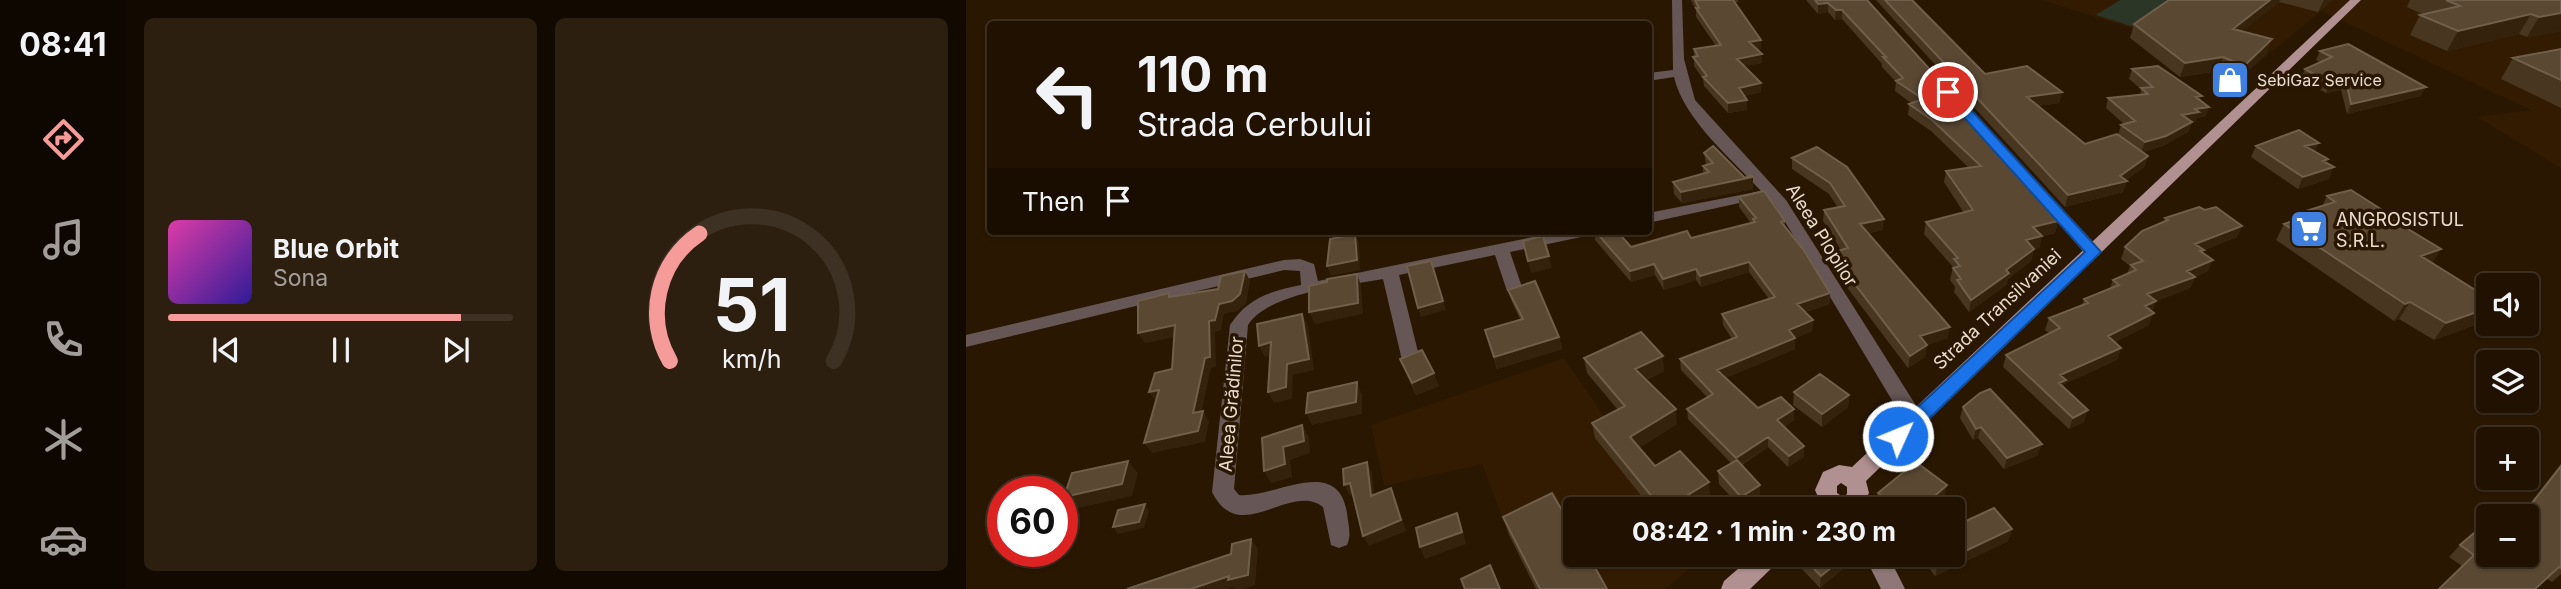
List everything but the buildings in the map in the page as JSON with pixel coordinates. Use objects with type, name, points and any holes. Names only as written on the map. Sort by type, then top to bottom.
[{"type":"main road","name":"Strada Transilvaniei","points":[[1833,497],[1825,485],[1832,477],[1843,475],[1854,479],[2356,0]]},
{"type":"main road","points":[[1733,589],[1757,567]]},
{"type":"main road","points":[[1883,567],[1893,589]]},
{"type":"street","name":"Aleea Plopilor","points":[[1677,0],[1678,73],[1685,96],[1696,113],[1773,192],[1915,421]]},
{"type":"street","points":[[1652,76],[1678,73]]},
{"type":"street","points":[[2030,182],[2093,252]]},
{"type":"street","points":[[1652,217],[1773,192]]},
{"type":"street","name":"Aleea Grădinilor","points":[[1339,538],[1334,502],[1323,492],[1311,488],[1261,504],[1244,505],[1233,503],[1223,492],[1239,325],[1245,314],[1273,296],[1390,274],[1567,235]]},
{"type":"street","points":[[1501,249],[1513,287]]},
{"type":"street","points":[[966,341],[1284,265],[1300,264],[1308,268],[1310,288]]},
{"type":"street","points":[[1390,274],[1410,356]]},
{"type":"shaded area","points":[[2041,0],[2561,0],[2561,168],[2477,117],[2531,110],[2321,11],[2255,66],[2183,38],[2156,36]]},
{"type":"shaded area","points":[[1564,358],[1613,429],[1671,497],[1563,497],[1563,567],[1692,567],[1665,589],[1536,589],[1509,535],[1482,464],[1384,486],[1371,425]]},
{"type":"green space","points":[[2120,0],[2177,0],[2137,28],[2096,15]]},
{"type":"place","name":"SebiGaz Service","points":[[2230,80]]},
{"type":"place","name":"ANGROSISTUL S.R.L.","points":[[2309,229]]},
{"type":"route","points":[[1898,436],[2093,252],[1948,92]]}]
